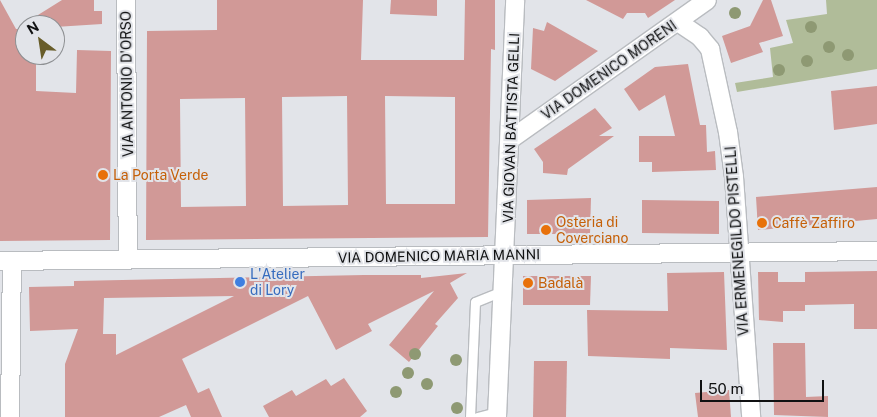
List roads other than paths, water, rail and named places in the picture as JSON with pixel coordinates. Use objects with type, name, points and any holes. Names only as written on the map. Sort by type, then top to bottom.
[{"type":"street","name":"VIA ANTONIO D'ORSO","points":[[126,0],[128,258]]},
{"type":"street","name":"VIA GIOVAN BATTISTA GELLI","points":[[497,414],[506,256],[515,0]]},
{"type":"street","name":"VIA DOMENICO MORENI","points":[[511,139],[707,0]]},
{"type":"street","name":"VIA ERMENEGILDO PISTELLI","points":[[678,22],[704,40],[714,58],[734,177],[751,417]]},
{"type":"street","name":"VIA DOMENICO MARIA MANNI","points":[[6,261],[128,258],[739,255],[877,251]]},
{"type":"street","points":[[6,261],[10,417]]},
{"type":"lane","points":[[470,417],[475,302],[504,290]]},
{"type":"lane","points":[[477,417],[497,414]]},
{"type":"place","name":"La Porta Verde","points":[[103,175]]},
{"type":"place","name":"Caffè Zaffiro","points":[[762,223]]},
{"type":"place","name":"Osteria di Coverciano","points":[[546,230]]},
{"type":"place","name":"L'Atelier di Lory","points":[[240,282]]},
{"type":"place","name":"Badalà","points":[[528,283]]}]
